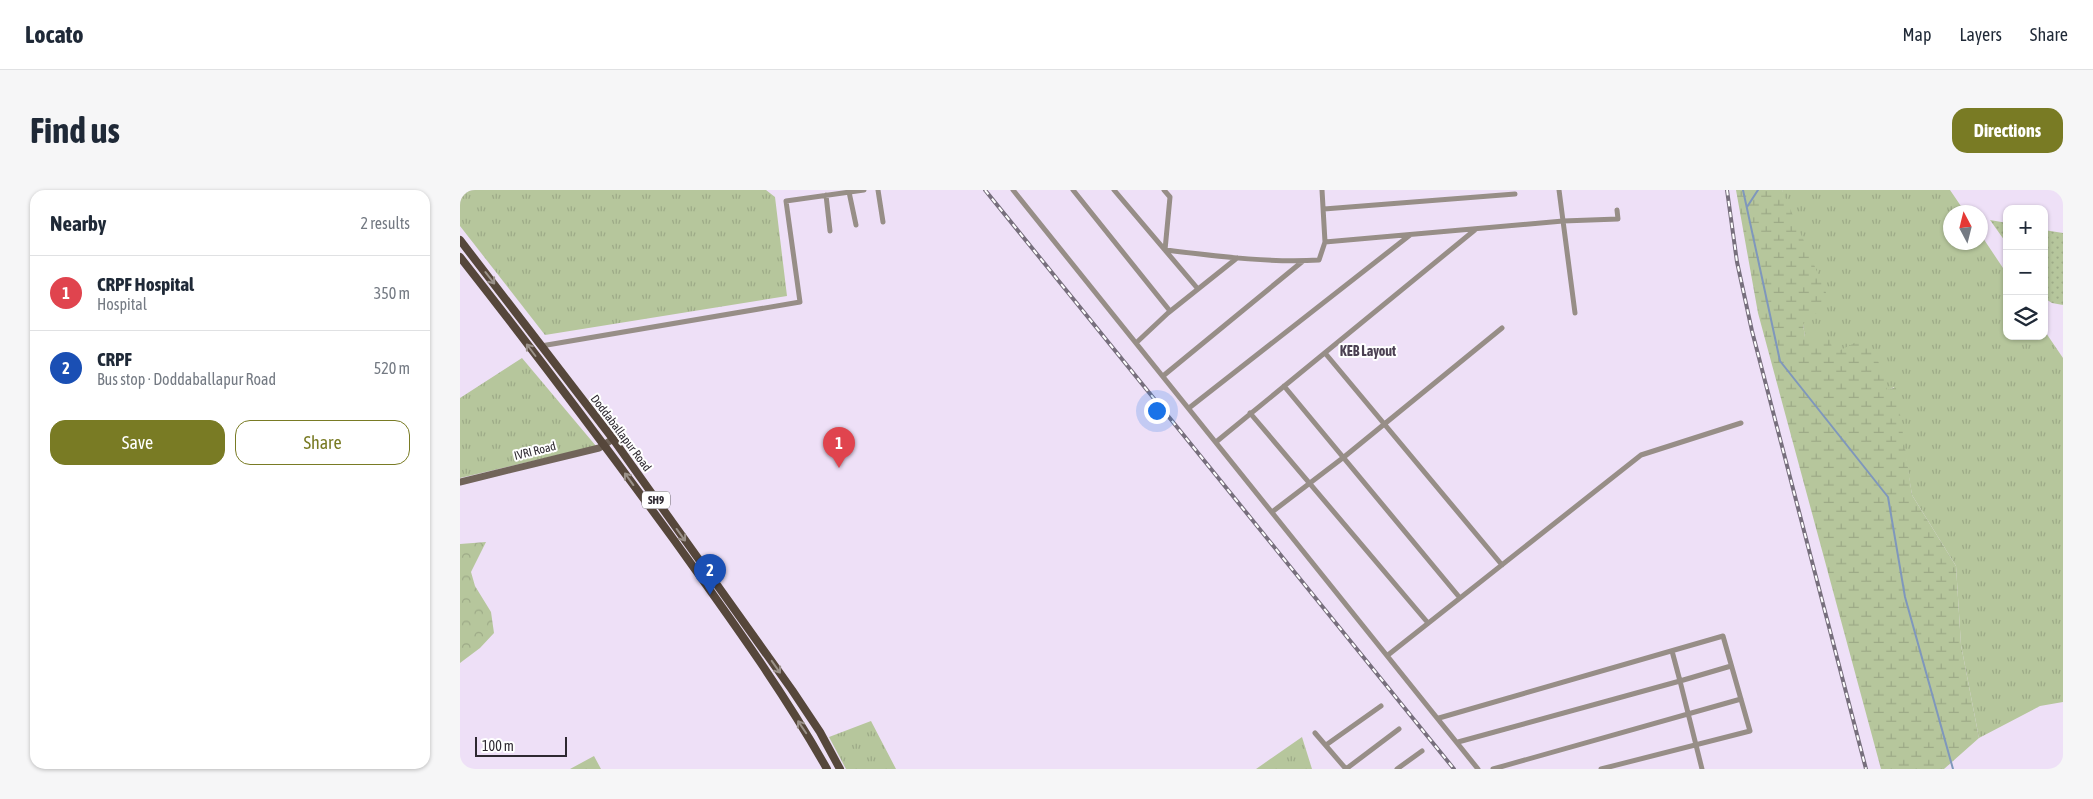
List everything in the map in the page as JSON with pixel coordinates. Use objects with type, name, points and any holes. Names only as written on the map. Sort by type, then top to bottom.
[{"type":"main road","name":"Doddaballapur Road","points":[[460,240],[613,439],[792,690],[820,732],[840,769]]},
{"type":"main road","name":"Doddaballapur Road","points":[[460,256],[605,446],[723,608],[811,740],[827,769]]},
{"type":"main road","name":"IVRI Road","points":[[460,482],[605,446],[613,439]]},
{"type":"street","points":[[541,346],[800,302],[786,201],[864,190]]},
{"type":"street","points":[[878,190],[883,222]]},
{"type":"street","points":[[1012,190],[1439,718],[1478,769]]},
{"type":"street","points":[[1073,190],[1170,311]]},
{"type":"street","points":[[1114,190],[1198,289]]},
{"type":"street","points":[[1164,190],[1170,197],[1165,250]]},
{"type":"street","points":[[1165,250],[1237,258],[1319,260],[1325,242],[1322,190]]},
{"type":"street","points":[[1559,190],[1575,313]]},
{"type":"street","points":[[849,192],[856,225]]},
{"type":"street","points":[[1324,209],[1515,194]]},
{"type":"street","points":[[826,196],[830,230]]},
{"type":"street","points":[[1325,242],[1563,221],[1618,219],[1617,210]]},
{"type":"street","points":[[1216,442],[1476,229]]},
{"type":"street","points":[[1188,408],[1410,235]]},
{"type":"street","points":[[1136,343],[1170,311],[1237,258]]},
{"type":"street","points":[[1163,376],[1303,261]]},
{"type":"street","points":[[1272,512],[1344,457],[1502,328]]},
{"type":"street","points":[[1325,353],[1502,565]]},
{"type":"street","points":[[1284,386],[1460,598]]},
{"type":"street","points":[[1250,413],[1428,624]]},
{"type":"street","points":[[1388,655],[1641,455],[1742,423]]},
{"type":"street","points":[[1439,718],[1723,636],[1750,731],[1602,769]]},
{"type":"street","points":[[1672,651],[1702,769]]},
{"type":"street","points":[[1458,742],[1731,666]]},
{"type":"street","points":[[1493,769],[1741,699]]},
{"type":"street","points":[[1326,745],[1381,706]]},
{"type":"street","points":[[1315,733],[1346,769],[1399,729]]},
{"type":"street","points":[[1397,769],[1422,752]]},
{"type":"green space","points":[[460,190],[766,190],[775,197],[787,296],[545,335],[460,226]]},
{"type":"green space","points":[[1736,190],[1782,190],[1830,302],[1803,324],[1805,337],[1830,338],[1833,354],[1864,338],[1886,375],[1887,390],[1896,387],[1912,495],[1956,566],[1961,645],[1979,738],[1944,769],[1881,769],[1758,313]]},
{"type":"green space","points":[[1782,190],[1950,190],[1960,205],[1943,205],[1943,250],[1988,250],[1988,246],[2003,268],[2003,340],[2048,340],[2048,336],[2063,358],[2063,702],[2040,706],[1979,738],[1961,645],[1956,566],[1912,495],[1894,387],[1887,391],[1805,337]]},
{"type":"green space","points":[[1990,220],[2003,222],[2003,238]]},
{"type":"green space","points":[[2048,231],[2063,233],[2063,305],[2048,300]]},
{"type":"green space","points":[[522,358],[596,446],[460,478],[460,398]]},
{"type":"green space","points":[[486,542],[471,572],[475,586],[491,612],[494,633],[480,648],[460,663],[460,544]]},
{"type":"green space","points":[[871,721],[896,769],[846,769],[829,737]]},
{"type":"green space","points":[[1302,737],[1312,769],[1256,769]]},
{"type":"green space","points":[[594,756],[601,769],[570,769]]},
{"type":"waterway","points":[[1743,190],[1780,361],[1888,497],[1905,597],[1953,769]]},
{"type":"waterway","points":[[1747,207],[1758,190]]},
{"type":"railway","points":[[985,190],[1454,769]]},
{"type":"railway","points":[[1727,190],[1737,262],[1752,331],[1866,769]]},
{"type":"place","name":"CRPF Hospital","points":[[839,468]]},
{"type":"place","name":"CRPF","points":[[710,595]]},
{"type":"district","name":"KEB Layout","points":[[1368,351]]}]
